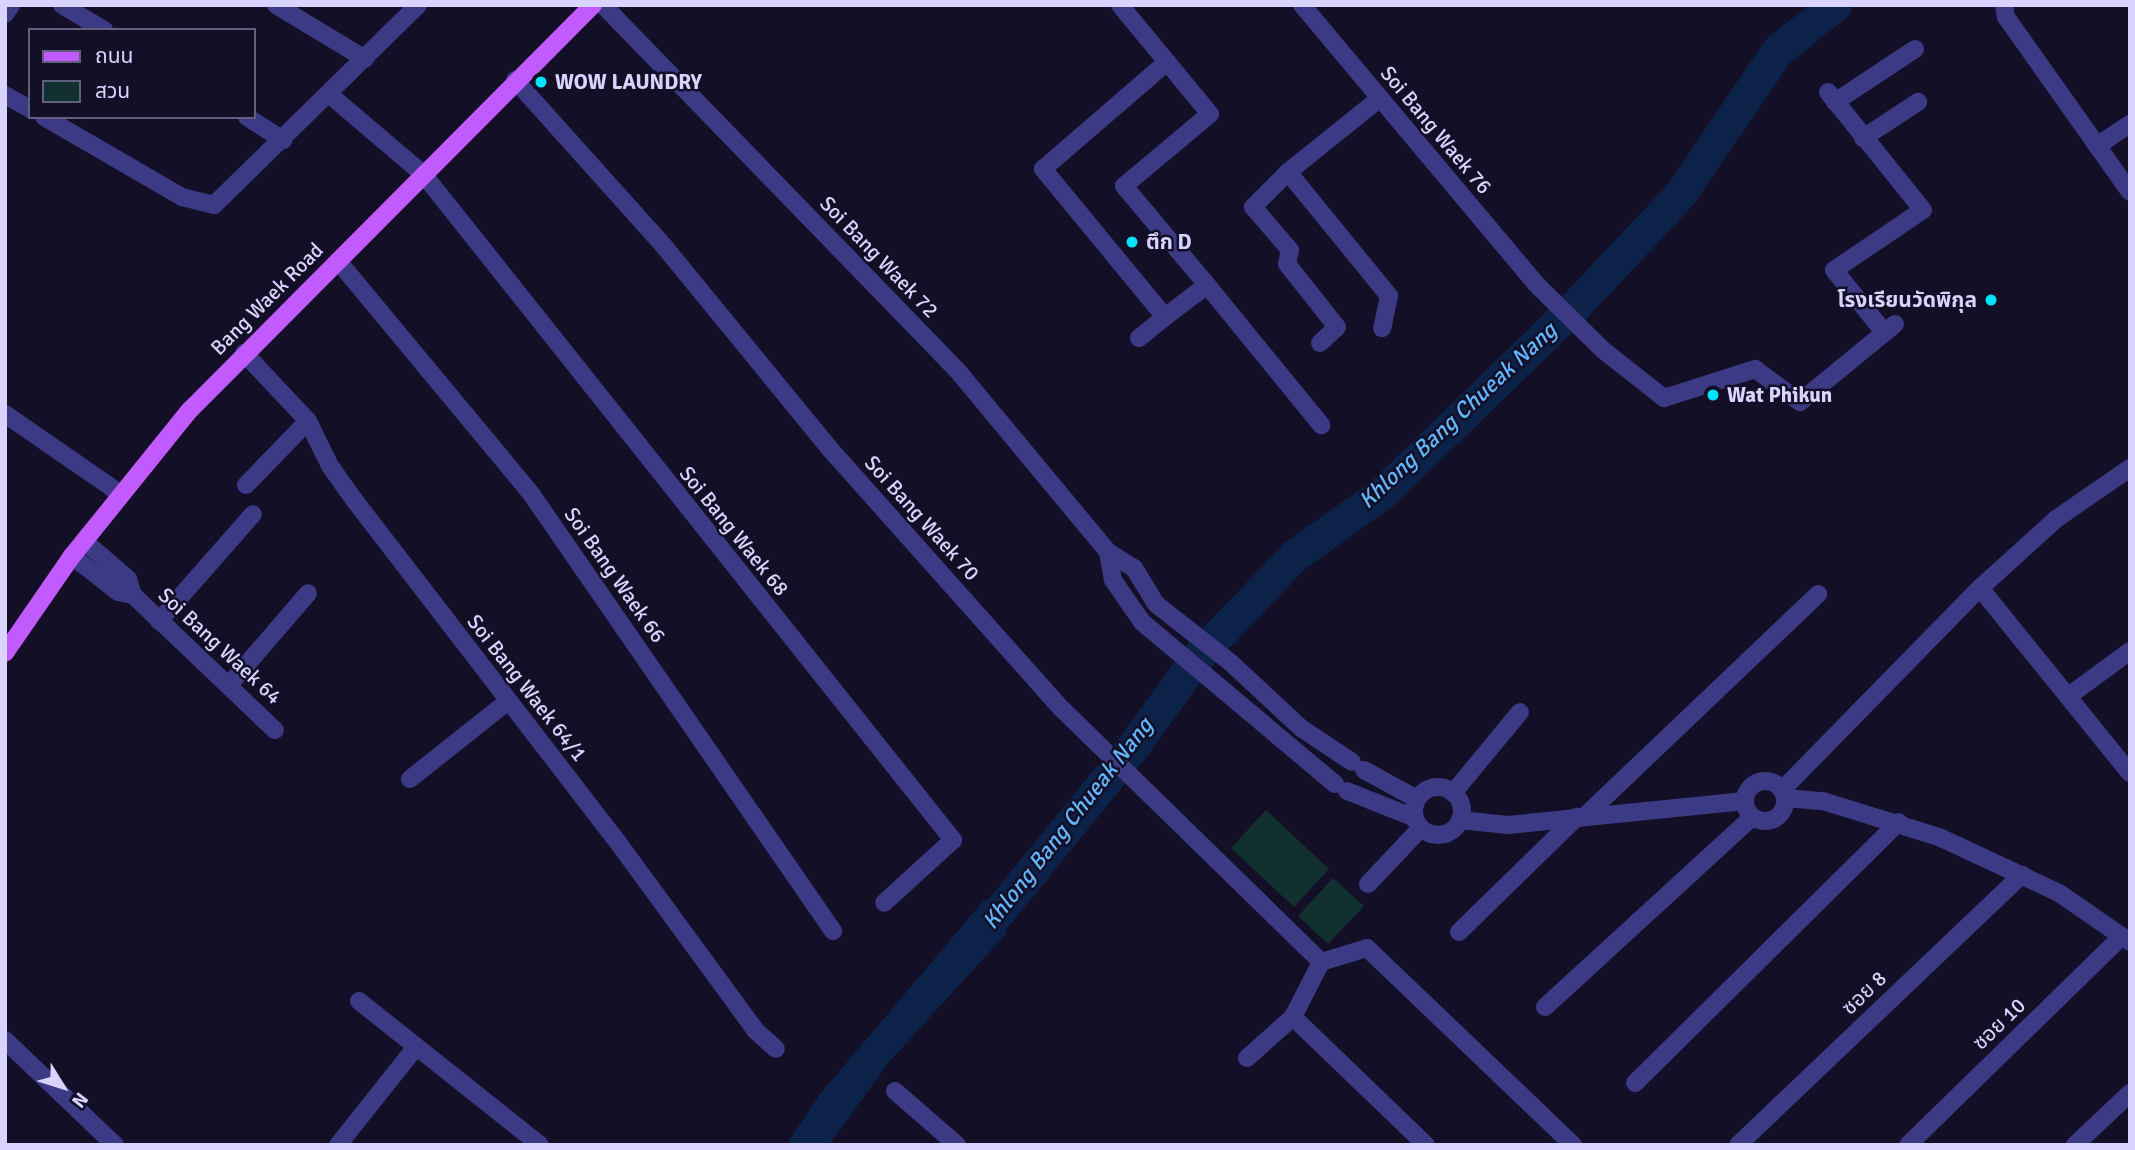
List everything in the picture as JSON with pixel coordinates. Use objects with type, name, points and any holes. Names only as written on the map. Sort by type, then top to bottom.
[{"type":"main road","name":"Bang Waek Road","points":[[6,653],[72,556],[121,494],[244,353],[593,5]]},
{"type":"street","points":[[5,14],[11,5]]},
{"type":"street","points":[[62,5],[100,28]]},
{"type":"street","points":[[276,5],[365,59]]},
{"type":"street","points":[[48,119],[204,206],[221,201],[418,5]]},
{"type":"street","name":"Soi Bang Waek 72","points":[[603,5],[957,370],[1108,552]]},
{"type":"street","points":[[1120,5],[1210,114],[1124,186],[1321,425]]},
{"type":"street","name":"Soi Bang Waek 76","points":[[1302,5],[1535,283],[1604,350],[1664,398],[1755,369],[1800,402],[1890,328],[1834,270],[1923,210],[1863,138]]},
{"type":"street","points":[[2005,11],[2130,192]]},
{"type":"street","points":[[1915,49],[1831,97],[1863,138],[1918,102]]},
{"type":"street","points":[[1167,62],[1043,169],[1152,328],[1207,285]]},
{"type":"street","name":"Soi Bang Waek 70","points":[[515,80],[663,246],[830,449],[1062,709],[1321,962]]},
{"type":"street","points":[[5,95],[28,108]]},
{"type":"street","points":[[330,95],[424,176]]},
{"type":"street","points":[[1320,343],[1338,327],[1287,264],[1290,250],[1253,207],[1288,172],[1379,99]]},
{"type":"street","points":[[250,119],[283,140]]},
{"type":"street","points":[[2097,146],[2130,124]]},
{"type":"street","points":[[1288,172],[1389,296],[1382,328]]},
{"type":"street","name":"Soi Bang Waek 68","points":[[424,176],[953,839],[884,903]]},
{"type":"street","name":"Soi Bang Waek 66","points":[[338,261],[532,495],[833,931]]},
{"type":"street","name":"Soi Bang Waek 64/1","points":[[244,353],[308,421],[330,466],[355,501],[755,1030],[776,1049]]},
{"type":"street","points":[[5,414],[121,494]]},
{"type":"street","points":[[246,485],[308,421]]},
{"type":"street","points":[[1460,820],[1508,824],[1581,817],[1748,809],[1765,821],[1778,817],[1784,794],[1980,588],[2056,519],[2130,468]]},
{"type":"street","points":[[159,621],[253,514]]},
{"type":"street","name":"Soi Bang Waek 64","points":[[84,541],[128,579],[133,595],[159,621],[275,730]]},
{"type":"street","points":[[1108,552],[1134,568],[1156,604],[1230,662],[1301,728],[1358,766],[1417,800]]},
{"type":"street","points":[[1108,552],[1113,580],[1142,622],[1287,747],[1341,788],[1418,823],[1445,834],[1460,820],[1460,802],[1453,793],[1434,787],[1417,800]]},
{"type":"street","name":"Soi Bang Waek 64","points":[[72,556],[118,592],[133,595]]},
{"type":"street","points":[[1980,588],[2070,695],[2130,773]]},
{"type":"street","points":[[229,685],[308,593]]},
{"type":"street","points":[[1459,932],[1818,594]]},
{"type":"street","points":[[2070,695],[2130,651]]},
{"type":"street","points":[[410,779],[508,701]]},
{"type":"street","points":[[1453,793],[1520,712]]},
{"type":"street","points":[[1545,1007],[1748,809],[1749,789],[1760,782],[1772,782],[1784,794],[1823,800],[1899,822],[2059,893],[2126,939]]},
{"type":"street","points":[[1368,884],[1418,823],[1417,800]]},
{"type":"street","points":[[1636,1083],[1899,822]]},
{"type":"street","name":"ซอย 8","points":[[1738,1145],[2021,875]]},
{"type":"street","name":"ซอย 10","points":[[1908,1145],[2126,939]]},
{"type":"street","points":[[1247,1058],[1293,1017],[1321,962],[1367,948],[1573,1145]]},
{"type":"street","points":[[359,1001],[540,1145]]},
{"type":"street","points":[[1293,1017],[1426,1145]]},
{"type":"street","points":[[5,1040],[115,1145]]},
{"type":"street","points":[[338,1145],[416,1047]]},
{"type":"street","points":[[895,1091],[957,1145]]},
{"type":"street","points":[[2075,1145],[2130,1093]]},
{"type":"green space","points":[[1266,810],[1329,869],[1294,907],[1231,848]]},
{"type":"green space","points":[[1333,878],[1364,906],[1328,944],[1298,916]]},
{"type":"water","points":[[985,899],[1007,933],[889,1062],[829,1145],[786,1145],[820,1094]]},
{"type":"waterway","name":"Khlong Bang Chueak Nang","points":[[966,952],[1131,749],[1199,655],[1295,555],[1382,493],[1575,306],[1680,194],[1778,50],[1835,5]]},
{"type":"place","name":"WOW LAUNDRY","points":[[541,82]]},
{"type":"place","name":"ตึก D","points":[[1132,242]]},
{"type":"place","name":"โรงเรียนวัดพิกุล","points":[[1991,300]]},
{"type":"place","name":"Wat Phikun","points":[[1713,395]]}]
